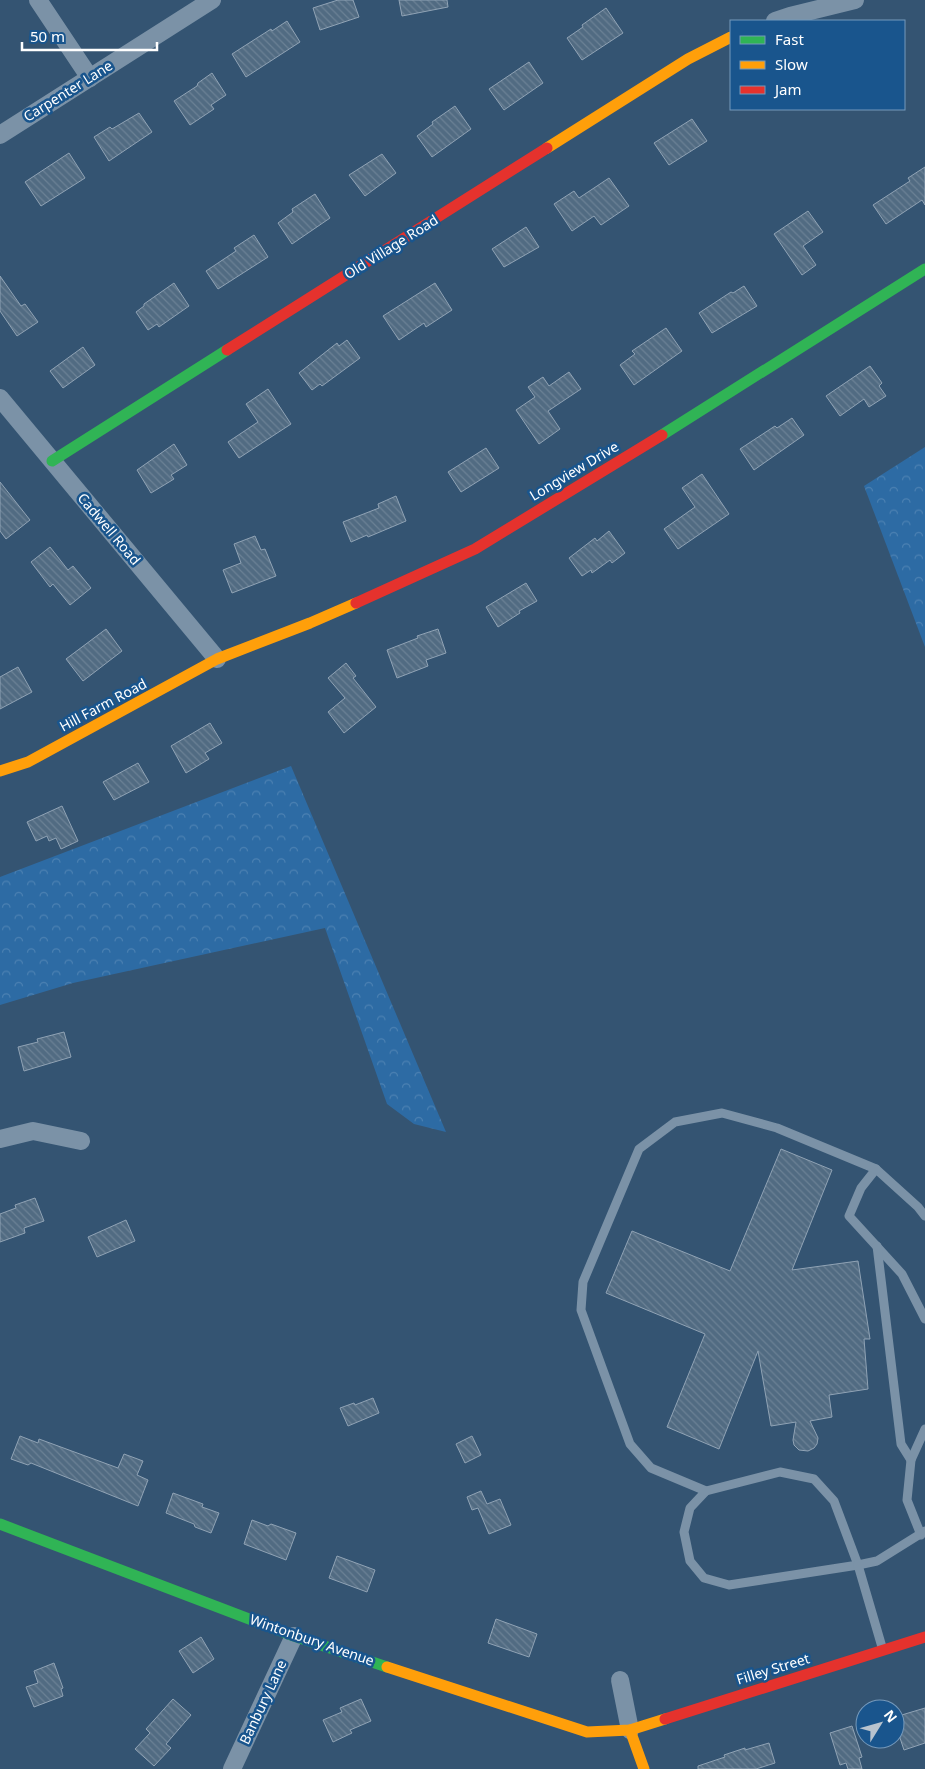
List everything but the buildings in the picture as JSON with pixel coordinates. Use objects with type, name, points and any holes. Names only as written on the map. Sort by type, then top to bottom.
[{"type":"street","points":[[38,0],[90,78]]},
{"type":"street","name":"Carpenter Lane","points":[[0,134],[212,0]]},
{"type":"street","points":[[778,20],[855,0]]},
{"type":"street","name":"Old Village Road","points":[[52,461],[688,59],[730,38]]},
{"type":"street","name":"Longview Drive","points":[[217,659],[310,623],[475,549],[630,455],[925,269]]},
{"type":"street","name":"Cadwell Road","points":[[0,398],[217,659]]},
{"type":"street","name":"Hill Farm Road","points":[[0,771],[28,762],[217,659]]},
{"type":"street","points":[[0,1139],[33,1131],[81,1141]]},
{"type":"street","name":"Wintonbury Avenue","points":[[0,1524],[294,1636],[587,1732],[630,1730]]},
{"type":"street","name":"Banbury Lane","points":[[232,1769],[294,1636]]},
{"type":"street","name":"Filley Street","points":[[630,1730],[925,1637]]},
{"type":"street","points":[[620,1680],[630,1730],[644,1769]]},
{"type":"lane","points":[[706,1491],[651,1468],[630,1444],[581,1310],[583,1282],[639,1149],[675,1122],[722,1114],[777,1128],[876,1170],[918,1207],[925,1216]]},
{"type":"lane","points":[[876,1170],[861,1188],[849,1216],[902,1274],[925,1319]]},
{"type":"lane","points":[[876,1246],[901,1444],[911,1460]]},
{"type":"lane","points":[[883,1650],[858,1565],[834,1501],[814,1479],[780,1472],[706,1491],[690,1508],[684,1532],[690,1561],[704,1578],[729,1585],[858,1565],[877,1561],[923,1533],[907,1500],[911,1460],[925,1429]]},
{"type":"green space","points":[[925,447],[925,647],[864,486]]},
{"type":"green space","points":[[291,766],[446,1132],[414,1124],[387,1104],[325,928],[73,983],[0,1005],[0,877]]},
{"type":"traffic: fast","points":[[662,435],[925,269]]},
{"type":"traffic: fast","points":[[52,461],[227,350]]},
{"type":"traffic: fast","points":[[0,1524],[294,1636],[387,1667]]},
{"type":"traffic: slow","points":[[547,148],[688,59],[730,38]]},
{"type":"traffic: slow","points":[[0,771],[28,762],[217,659],[356,603]]},
{"type":"traffic: slow","points":[[387,1667],[587,1732],[630,1730],[665,1719]]},
{"type":"traffic: slow","points":[[630,1730],[644,1769]]},
{"type":"traffic: jam","points":[[227,350],[547,148]]},
{"type":"traffic: jam","points":[[356,603],[475,549],[662,435]]},
{"type":"traffic: jam","points":[[665,1719],[925,1637]]}]
